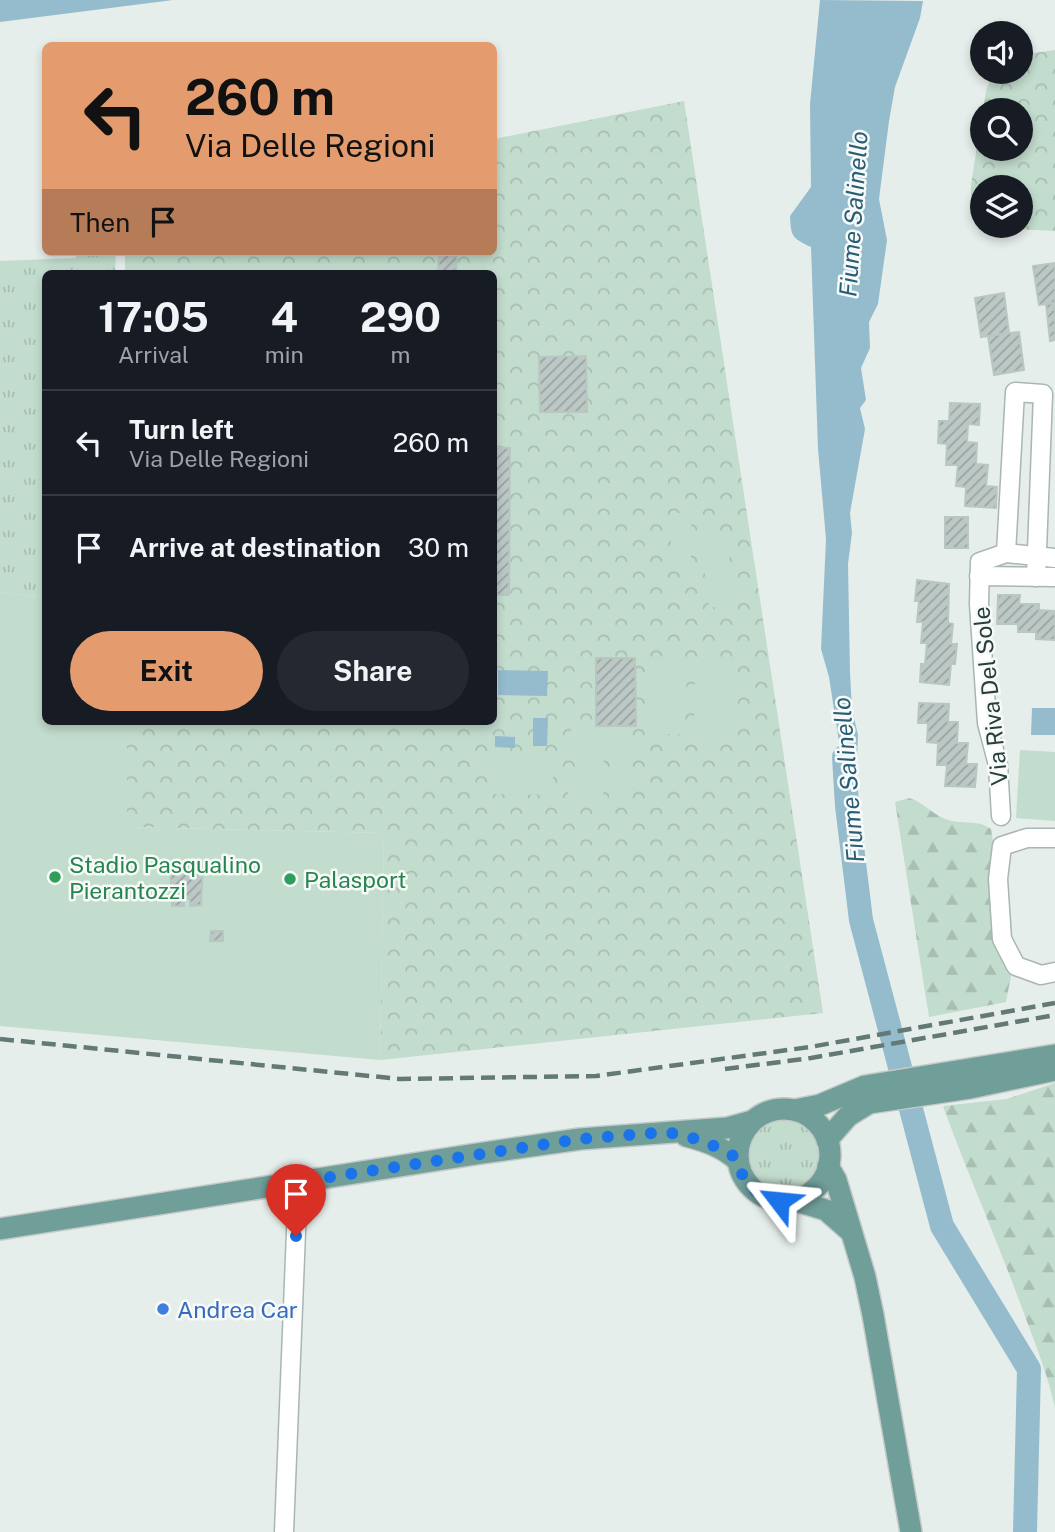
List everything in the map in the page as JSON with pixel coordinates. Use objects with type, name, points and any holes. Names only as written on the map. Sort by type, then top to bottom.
[{"type":"main road","points":[[827,1140],[848,1116],[869,1103],[968,1080],[1055,1055]]},
{"type":"main road","points":[[851,1233],[827,1210],[793,1200],[772,1199],[752,1188],[743,1177],[738,1161],[738,1147],[743,1133],[752,1121],[765,1112],[820,1105],[865,1086],[968,1080],[1055,1070]]},
{"type":"main road","points":[[793,1200],[816,1188],[824,1178],[830,1153],[827,1140],[815,1121],[795,1110]]},
{"type":"main road","points":[[0,1229],[580,1139],[727,1128],[752,1121]]},
{"type":"main road","points":[[667,1132],[701,1140],[722,1149],[738,1161]]},
{"type":"main road","points":[[828,1166],[836,1180],[865,1277],[911,1532]]},
{"type":"street","points":[[1036,577],[1046,557],[1043,394],[1015,392],[1006,553],[1046,557]]},
{"type":"street","name":"Via Riva Del Sole","points":[[1001,816],[998,765],[987,723],[979,576],[980,562],[1006,553]]},
{"type":"street","name":"Via Riva Del Sole","points":[[979,576],[1055,577]]},
{"type":"street","points":[[1055,838],[1027,838],[1002,846],[998,879],[1002,939],[1016,965],[1041,975],[1055,972]]},
{"type":"street","points":[[284,1532],[298,1182]]},
{"type":"green space","points":[[1055,50],[1055,231],[1033,230],[1033,175],[972,175],[975,161],[1033,161],[1033,98],[985,98],[989,84],[1033,84],[1033,53]]},
{"type":"green space","points":[[684,101],[823,1013],[380,1060],[384,833],[127,827],[127,725],[497,725],[497,270],[125,270],[125,256],[497,256],[497,138]]},
{"type":"green space","points":[[116,256],[115,270],[42,270],[42,598],[0,592],[0,261]]},
{"type":"green space","points":[[671,513],[691,513],[691,563],[671,563]]},
{"type":"green space","points":[[713,529],[727,536],[735,608],[709,607],[700,537]]},
{"type":"green space","points":[[0,592],[42,598],[42,725],[127,725],[127,827],[384,833],[380,1060],[0,1026]]},
{"type":"green space","points":[[695,658],[733,658],[732,736],[694,735]]},
{"type":"green space","points":[[649,662],[687,662],[685,734],[647,734]]},
{"type":"green space","points":[[571,726],[627,728],[627,756],[571,756]]},
{"type":"green space","points":[[1020,750],[1055,752],[1055,821],[1016,818]]},
{"type":"green space","points":[[490,758],[553,759],[553,795],[490,794]]},
{"type":"green space","points":[[582,759],[604,759],[603,798],[568,800],[569,767],[582,767]]},
{"type":"green space","points":[[610,761],[633,762],[632,800],[609,799]]},
{"type":"green space","points":[[909,798],[938,816],[991,829],[998,940],[1011,976],[1006,1002],[929,1017],[895,802]]},
{"type":"green space","points":[[1055,1083],[1055,1408],[1037,1347],[943,1106],[1007,1099]]},
{"type":"green space","points":[[784,1117],[804,1123],[814,1133],[820,1153],[814,1173],[804,1183],[784,1189],[764,1183],[754,1173],[748,1153],[754,1133],[764,1123]]},
{"type":"water","points":[[0,0],[173,0],[0,22]]},
{"type":"water","points":[[820,0],[923,1],[920,18],[895,87],[889,121],[879,199],[887,240],[878,304],[869,322],[870,348],[861,368],[866,400],[860,408],[865,429],[850,513],[852,533],[848,564],[850,673],[852,709],[858,735],[857,759],[851,788],[841,791],[839,742],[829,677],[821,649],[826,539],[818,449],[811,247],[794,236],[790,216],[811,187],[810,104]]},
{"type":"water","points":[[498,670],[548,671],[547,696],[498,695]]},
{"type":"water","points":[[1032,708],[1055,708],[1055,735],[1031,735]]},
{"type":"water","points":[[533,718],[548,718],[547,746],[533,746]]},
{"type":"water","points":[[495,736],[515,737],[515,748],[495,747]]},
{"type":"building","points":[[439,256],[457,256],[456,270],[438,270]]},
{"type":"building","points":[[1055,263],[1055,303],[1039,305],[1033,266]]},
{"type":"building","points":[[1004,293],[1009,333],[981,337],[975,298]]},
{"type":"building","points":[[1055,303],[1055,340],[1050,341],[1046,304]]},
{"type":"building","points":[[1019,332],[1024,370],[994,375],[988,336]]},
{"type":"building","points":[[586,356],[587,412],[540,412],[539,357]]},
{"type":"building","points":[[950,403],[980,404],[979,425],[968,424],[967,442],[977,443],[976,464],[988,465],[986,486],[997,487],[996,508],[965,506],[966,487],[956,486],[958,465],[946,465],[947,444],[938,443],[939,421],[949,421]]},
{"type":"building","points":[[497,447],[510,448],[509,595],[497,595]]},
{"type":"building","points":[[945,517],[968,517],[968,548],[945,548]]},
{"type":"building","points":[[917,580],[949,584],[948,623],[953,624],[951,644],[957,644],[949,685],[920,682],[921,664],[925,664],[927,643],[921,643],[923,622],[917,622]]},
{"type":"building","points":[[998,595],[1020,595],[1019,604],[1039,604],[1039,610],[1055,611],[1055,640],[1036,639],[1036,632],[1018,632],[1018,624],[997,624]]},
{"type":"building","points":[[596,658],[635,658],[636,726],[596,726]]},
{"type":"building","points":[[919,703],[949,704],[948,722],[958,722],[957,743],[968,743],[966,764],[977,764],[975,787],[945,786],[947,765],[937,765],[938,743],[927,742],[928,723],[918,723]]},
{"type":"building","points":[[170,866],[203,866],[201,905],[190,906],[190,899],[184,899],[184,906],[172,906]]},
{"type":"building","points":[[211,931],[223,931],[223,941],[210,941]]},
{"type":"waterway","name":"Fiume Salinello","points":[[844,757],[861,920],[942,1226],[1029,1369],[1025,1532]]},
{"type":"railway","points":[[0,1039],[400,1079],[596,1076],[810,1047],[1055,1003]]},
{"type":"railway","points":[[725,1069],[811,1058],[1055,1015]]},
{"type":"place","name":"Stadio Pasqualino Pierantozzi","points":[[55,877]]},
{"type":"place","name":"Palasport","points":[[290,879]]},
{"type":"place","name":"Andrea Car","points":[[163,1309]]},
{"type":"route","points":[[296,1236],[298,1182],[580,1139],[667,1132],[701,1140],[731,1154],[738,1161],[743,1177],[752,1188],[764,1197],[779,1201]]}]
